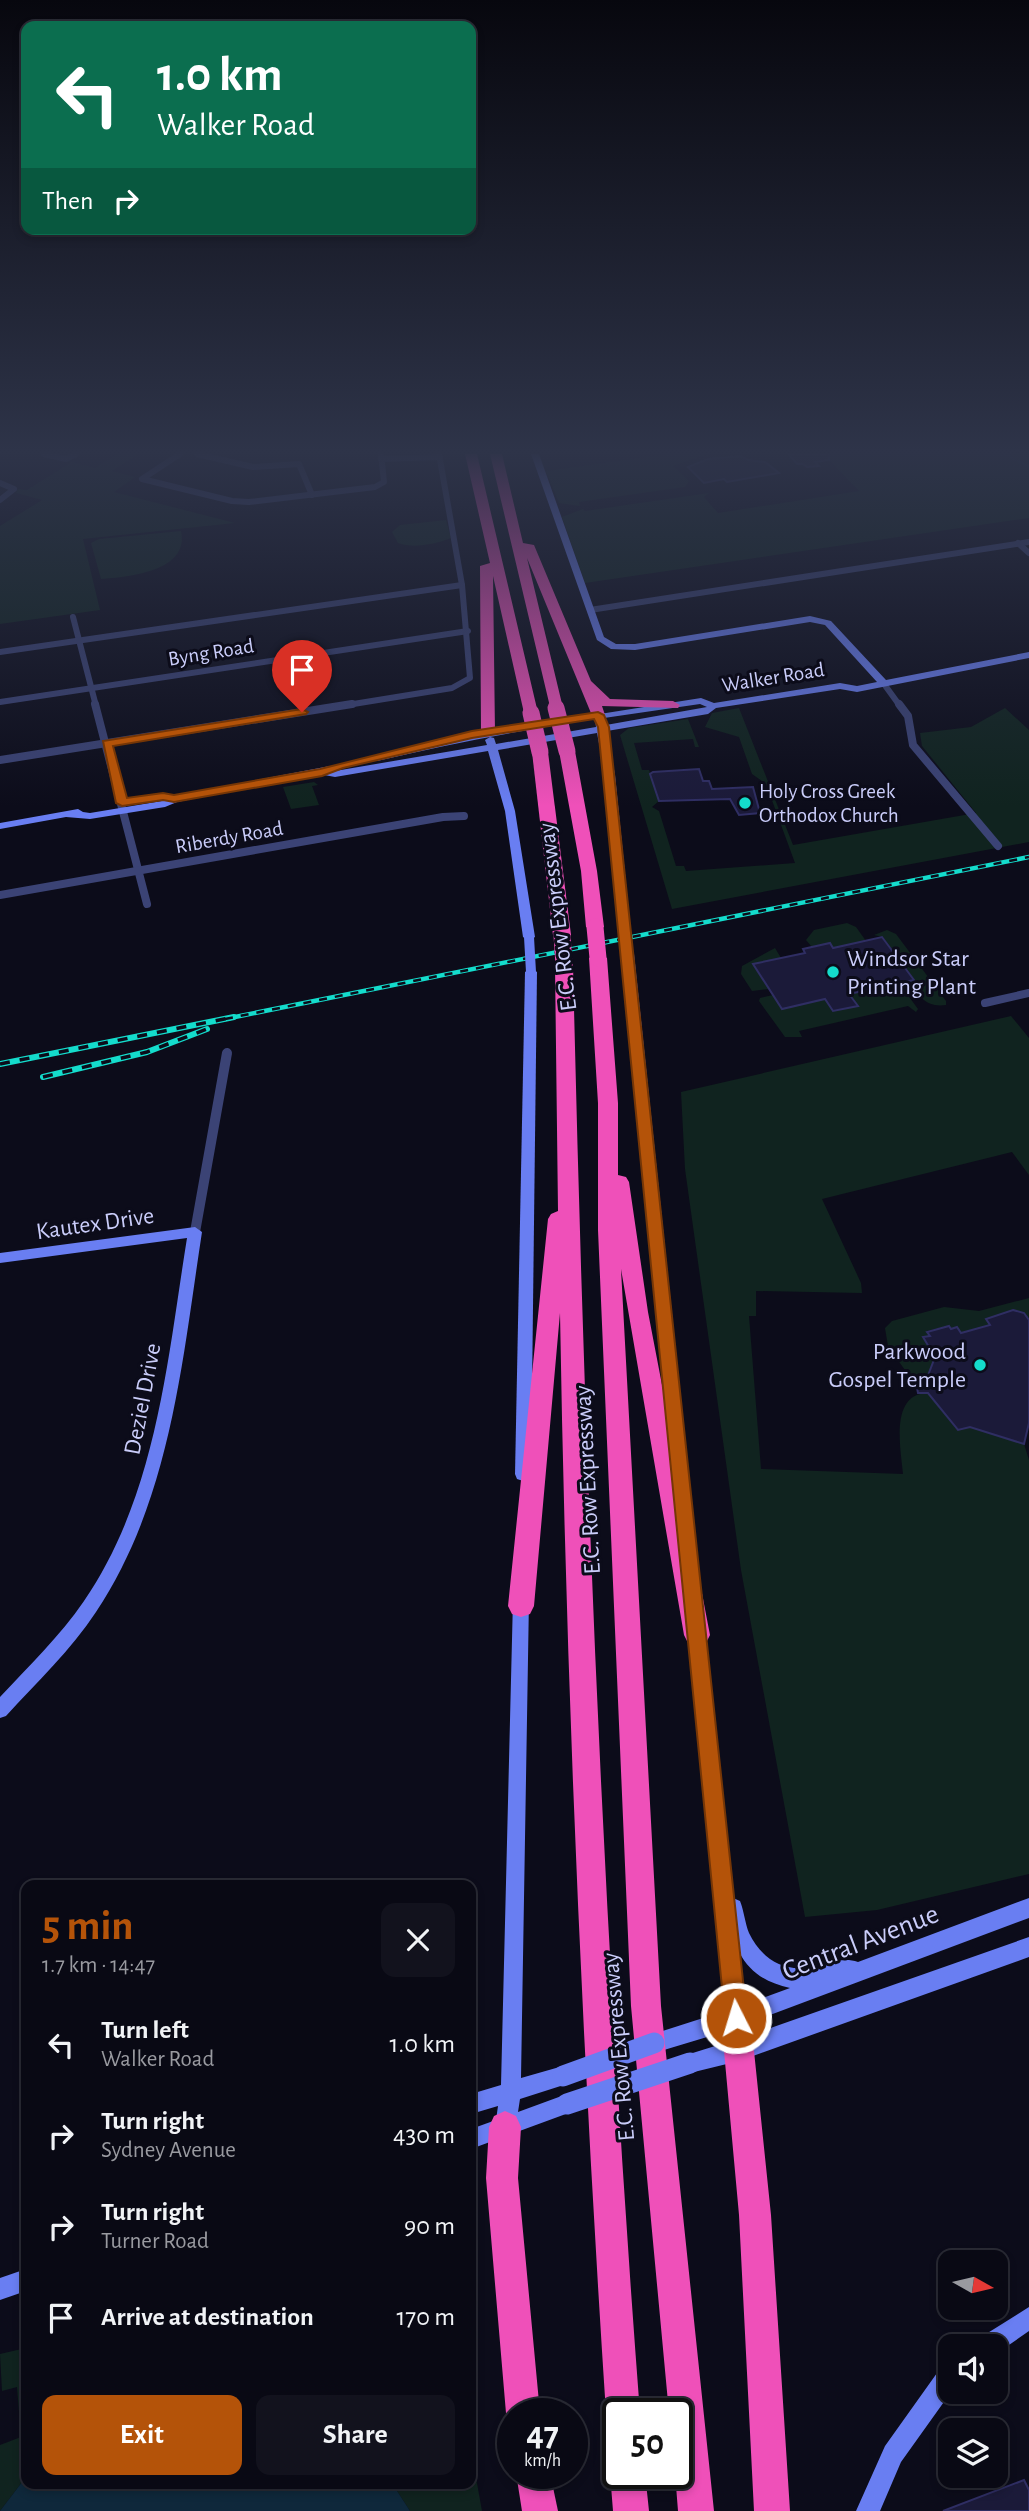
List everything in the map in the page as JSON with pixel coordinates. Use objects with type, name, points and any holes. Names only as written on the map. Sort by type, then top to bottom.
[{"type":"highway","points":[[487,571],[488,733]]},
{"type":"highway","name":"E.C. Row Expressway","points":[[498,571],[540,752],[562,935],[594,2009],[622,2398]]},
{"type":"highway","name":"E.C. Row Expressway","points":[[522,571],[566,751],[589,870],[598,958],[608,1103],[608,1230],[646,2006],[696,2511]]},
{"type":"highway","points":[[538,571],[601,721]]},
{"type":"highway","points":[[578,669],[595,694],[606,702],[673,705]]},
{"type":"highway","points":[[608,1103],[636,1312],[697,1635]]},
{"type":"highway","points":[[521,1606],[566,1137]]},
{"type":"highway","points":[[739,2051],[756,2228],[772,2511]]},
{"type":"highway","points":[[505,2127],[502,2178],[522,2398]]},
{"type":"highway","points":[[536,2489],[540,2511]]},
{"type":"highway","points":[[629,2489],[631,2511]]},
{"type":"main road","points":[[576,571],[600,638],[614,647],[635,647],[810,619],[828,623],[880,680]]},
{"type":"main road","name":"Walker Road","points":[[322,772],[335,774],[493,747],[673,705],[702,701],[713,706],[840,686],[857,688],[880,680],[926,676],[932,672],[1029,655]]},
{"type":"main road","name":"Walker Road","points":[[0,826],[69,815],[90,816],[123,807],[165,804],[174,799],[322,772],[339,765],[488,733],[708,711],[713,706]]},
{"type":"main road","points":[[601,721],[628,954],[739,2051]]},
{"type":"main road","points":[[488,733],[510,811],[529,937],[531,972],[511,2092],[505,2127]]},
{"type":"main road","name":"Kautex Drive","points":[[0,1258],[195,1232]]},
{"type":"main road","name":"Deziel Drive","points":[[0,1710],[99,1594],[141,1511],[163,1421],[195,1232]]},
{"type":"main road","points":[[722,1867],[745,1949],[766,1971],[784,1977],[806,1979],[847,1968],[860,1973]]},
{"type":"main road","name":"Central Avenue","points":[[476,2102],[563,2076],[686,2032],[736,2018],[1029,1908]]},
{"type":"main road","points":[[476,2136],[690,2063],[739,2051],[835,2019],[931,1980],[1029,1947]]},
{"type":"main road","points":[[0,2289],[21,2282]]},
{"type":"main road","points":[[1006,2334],[1029,2319]]},
{"type":"main road","points":[[869,2511],[893,2454],[938,2391]]},
{"type":"street","points":[[0,760],[452,688],[470,678],[468,631],[460,571]]},
{"type":"street","points":[[590,610],[838,571]]},
{"type":"street","points":[[0,652],[462,585]]},
{"type":"street","points":[[73,617],[147,904]]},
{"type":"street","name":"Byng Road","points":[[0,702],[468,631]]},
{"type":"street","points":[[880,680],[908,716],[913,745],[998,846]]},
{"type":"street","name":"Riberdy Road","points":[[0,895],[443,817],[464,816]]},
{"type":"street","points":[[985,1003],[1029,993]]},
{"type":"street","name":"Deziel Drive","points":[[195,1232],[227,1053]]},
{"type":"green space","points":[[0,571],[91,571],[100,610],[0,624]]},
{"type":"green space","points":[[99,571],[147,571],[127,576],[101,579]]},
{"type":"green space","points":[[581,571],[666,571],[585,583]]},
{"type":"green space","points":[[739,708],[793,845],[976,813],[922,746],[920,733],[971,727],[1005,708],[1029,730],[1029,842],[672,909],[620,735],[629,728],[688,719],[699,747],[695,747],[693,739],[634,743],[642,770],[649,770],[659,801],[652,807],[659,811],[676,866],[684,866],[686,871],[795,863],[766,784],[752,774],[739,737],[705,727],[712,713]]},
{"type":"green space","points":[[314,782],[318,785],[312,786],[319,805],[291,809],[283,787]]},
{"type":"green space","points":[[847,923],[856,927],[866,941],[833,948],[829,943],[812,947],[806,940],[814,930]]},
{"type":"green space","points":[[887,930],[896,934],[946,1001],[946,1005],[928,1003],[916,992],[908,981],[914,979],[883,937],[874,935]]},
{"type":"green space","points":[[775,948],[781,958],[753,964],[769,989],[752,991],[741,974],[742,966]]},
{"type":"green space","points":[[899,983],[918,1009],[916,1012],[908,1006],[799,1031],[802,1037],[785,1037],[759,1001],[760,998],[773,995],[783,1009],[825,999],[834,1011],[857,1006],[849,994]]},
{"type":"green space","points":[[1011,1016],[1029,1038],[1029,1175],[1012,1152],[822,1199],[861,1283],[862,1293],[756,1291],[756,1316],[749,1316],[761,1469],[903,1474],[900,1438],[902,1412],[907,1402],[916,1395],[928,1393],[957,1430],[970,1427],[1024,1444],[1029,1460],[1029,1874],[877,1910],[805,1917],[741,1570],[685,1169],[681,1092]]},
{"type":"green space","points":[[1029,1298],[1029,1318],[1013,1310],[986,1319],[990,1325],[961,1333],[957,1327],[951,1329],[948,1326],[927,1331],[930,1336],[924,1337],[937,1353],[927,1378],[907,1373],[888,1346],[885,1328],[892,1321],[944,1307],[979,1311]]},
{"type":"green space","points":[[21,2349],[21,2437],[17,2387],[2,2391],[0,2354]]},
{"type":"green space","points":[[21,2437],[21,2484],[0,2511],[0,2445]]},
{"type":"green space","points":[[476,2478],[482,2511],[410,2511],[396,2489],[476,2489]]},
{"type":"water","points":[[21,2484],[21,2489],[396,2489],[410,2511],[0,2511]]},
{"type":"building","points":[[699,769],[703,781],[709,781],[712,789],[753,787],[760,813],[739,815],[730,799],[659,801],[650,774]]},
{"type":"building","name":"Windsor Star Printing Plant","points":[[882,937],[914,980],[849,994],[858,1006],[833,1011],[825,999],[782,1009],[753,964],[805,953],[803,949],[830,943],[833,948]]},
{"type":"building","name":"Parkwood Gospel Temple","points":[[1013,1310],[1024,1313],[1029,1320],[1029,1423],[1024,1444],[970,1427],[958,1430],[928,1393],[918,1393],[915,1377],[927,1378],[935,1357],[923,1337],[930,1336],[927,1332],[949,1326],[951,1329],[957,1327],[961,1333],[990,1325],[986,1319]]},
{"type":"building","points":[[1024,2480],[1029,2490],[1029,2511],[943,2511],[1008,2488]]},
{"type":"railway","points":[[225,1019],[1029,857]]},
{"type":"railway","points":[[0,1064],[234,1017]]},
{"type":"railway","points":[[43,1077],[147,1052],[207,1029]]},
{"type":"place","name":"Holy Cross Greek Orthodox Church","points":[[745,803]]},
{"type":"place","name":"Windsor Star Printing Plant","points":[[833,972]]},
{"type":"place","name":"Parkwood Gospel Temple","points":[[980,1365]]},
{"type":"route","points":[[302,712],[107,743],[122,803],[163,797],[174,799],[322,772],[339,765],[472,735],[598,715],[603,727],[736,2018]]}]
